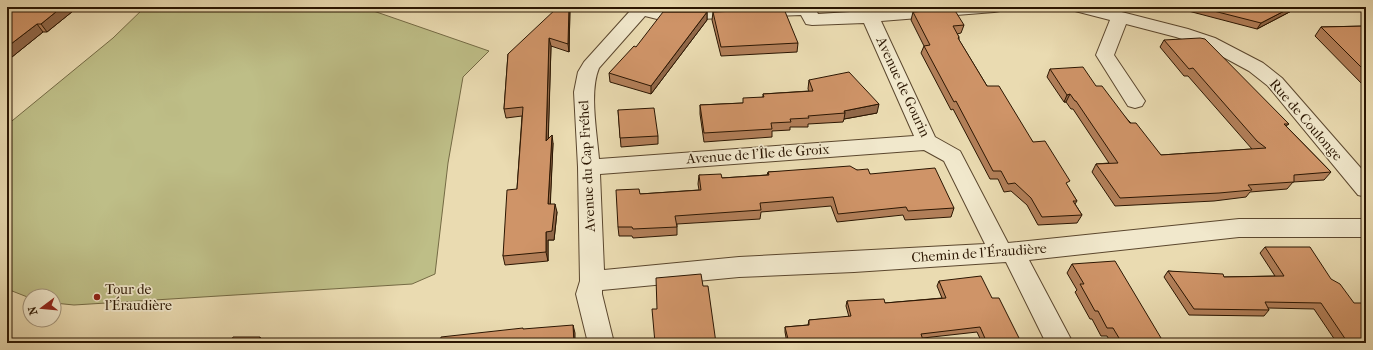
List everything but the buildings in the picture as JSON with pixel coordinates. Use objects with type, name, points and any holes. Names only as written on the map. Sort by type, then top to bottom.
[{"type":"street","name":"Avenue du Cap Fréhel","points":[[601,343],[589,294],[592,281],[589,167],[584,92],[586,75],[591,66],[638,8],[657,14],[674,15],[809,12],[870,17],[994,7]]},
{"type":"street","name":"Rue de Coulonge","points":[[1081,7],[1182,33],[1209,42],[1256,67],[1275,82],[1366,189]]},
{"type":"street","name":"Avenue de Gourin","points":[[870,17],[927,142],[952,156],[1060,343]]},
{"type":"street","points":[[1120,18],[1105,55],[1135,101]]},
{"type":"street","name":"Avenue de l'Île de Groix","points":[[589,167],[927,142]]},
{"type":"street","name":"Chemin de l'Éraudière","points":[[592,281],[739,267],[854,262],[1007,252],[1239,228],[1366,228]]},
{"type":"green space","points":[[145,7],[362,7],[489,51],[463,77],[448,163],[435,274],[412,284],[74,305],[62,304],[62,288],[22,288],[22,295],[7,289],[7,125],[113,38]]},
{"type":"place","name":"Tour de l'Éraudière","points":[[97,297]]}]
